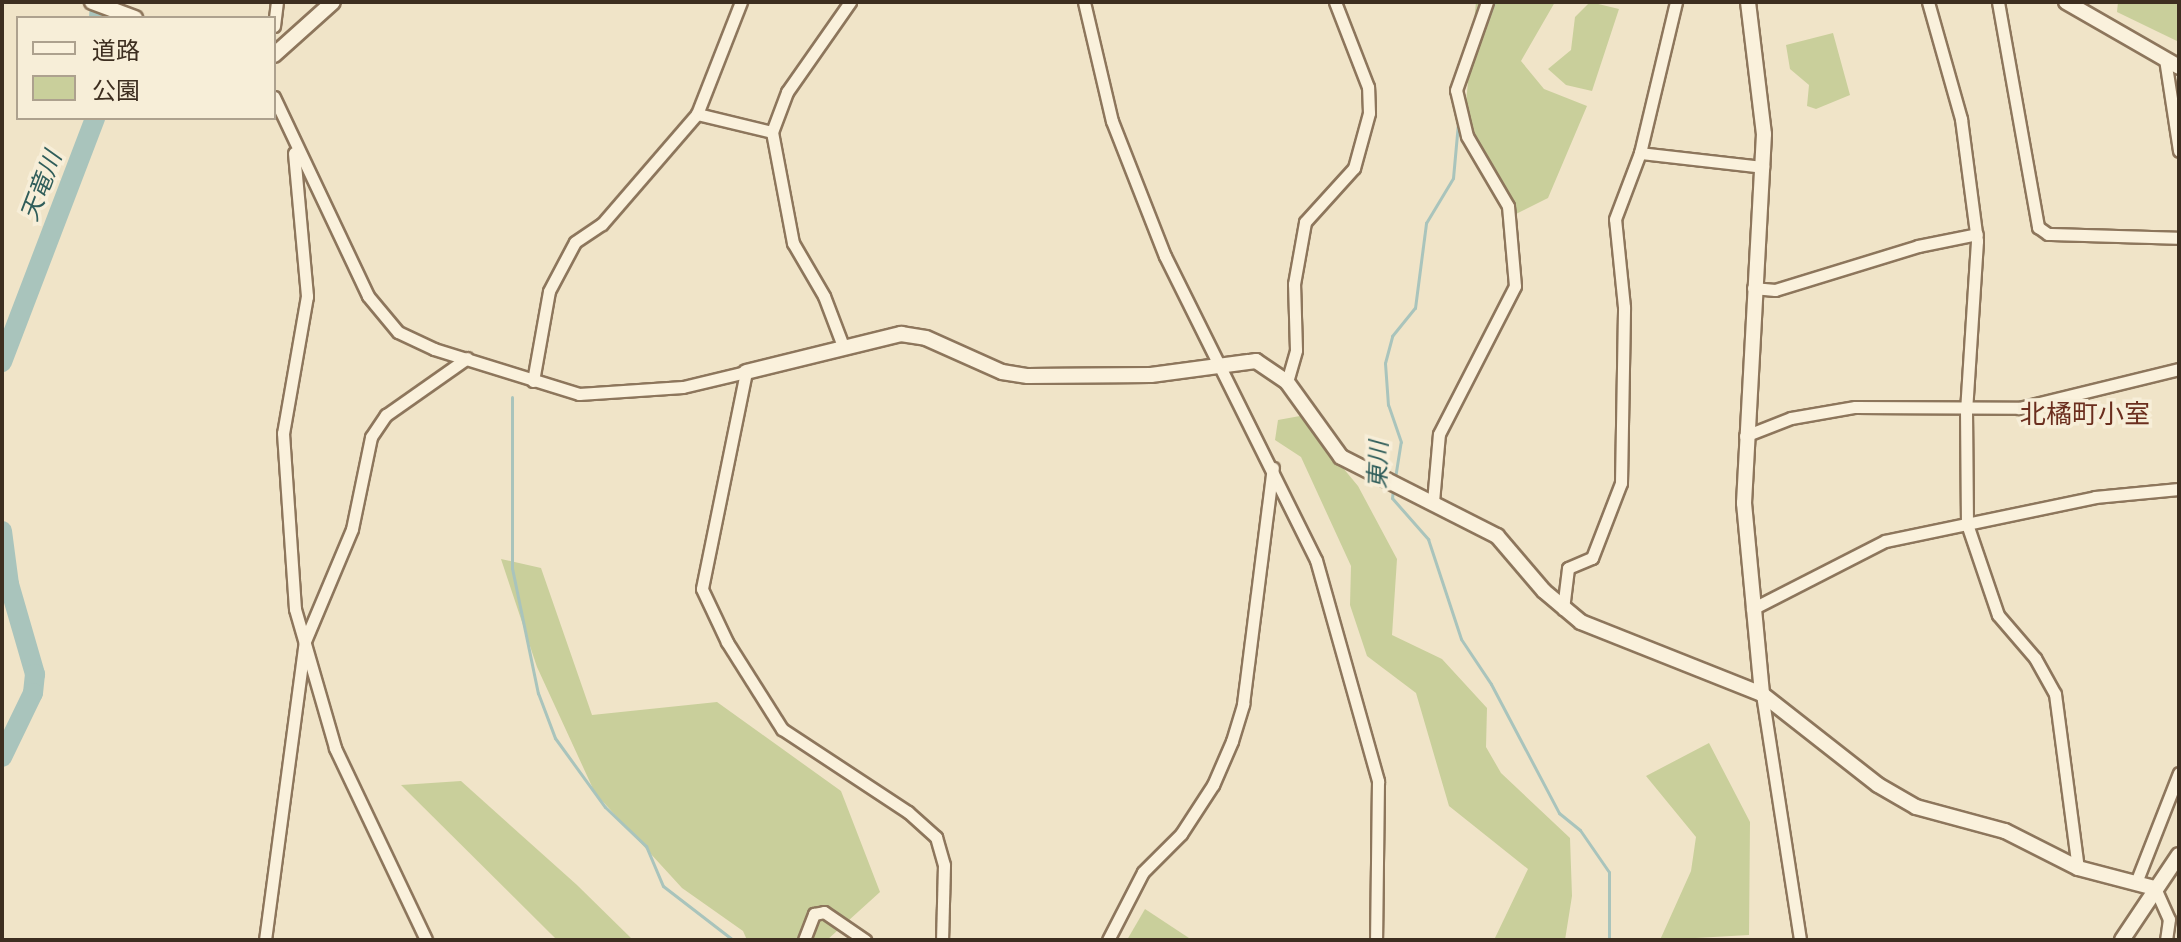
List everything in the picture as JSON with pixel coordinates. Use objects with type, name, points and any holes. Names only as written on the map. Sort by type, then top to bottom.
[{"type":"street","points":[[92,2],[129,16]]},
{"type":"street","points":[[276,53],[333,2]]},
{"type":"street","points":[[533,381],[549,291],[575,242],[602,224],[697,114],[741,2]]},
{"type":"street","points":[[843,346],[824,296],[793,243],[772,132],[787,92],[850,2]]},
{"type":"street","points":[[1084,2],[1112,121],[1165,256],[1217,364],[1273,467],[1316,560],[1378,781],[1376,940]]},
{"type":"street","points":[[1287,382],[1296,350],[1294,284],[1305,222],[1354,168],[1369,113],[1368,87],[1335,2]]},
{"type":"street","points":[[1433,502],[1439,434],[1515,286],[1508,206],[1467,136],[1456,90],[1487,2]]},
{"type":"street","points":[[1563,609],[1568,568],[1592,558],[1621,483],[1624,307],[1614,231],[1640,153],[1676,2]]},
{"type":"street","points":[[1748,2],[1764,134],[1745,436],[1745,558],[1762,694],[1800,940]]},
{"type":"street","points":[[1928,2],[1961,119],[1977,234],[1966,410],[1967,524],[1998,615],[2035,658],[2055,694],[2078,868]]},
{"type":"street","points":[[1998,2],[2038,227],[2048,234],[2179,238]]},
{"type":"street","points":[[2066,2],[2179,67]]},
{"type":"street","points":[[2165,59],[2179,151]]},
{"type":"street","points":[[276,102],[368,296],[398,332],[533,381],[604,396],[683,387],[901,334],[926,338],[1002,372],[1028,376],[1151,375],[1256,361],[1287,382],[1341,457],[1497,536],[1563,609],[1640,649],[1762,694],[1878,785],[1916,807],[2005,831],[2078,868],[2137,880],[2155,888],[2169,919],[2166,940]]},
{"type":"street","points":[[697,114],[772,132]]},
{"type":"street","points":[[290,137],[301,185],[307,296],[287,403],[283,472],[295,609],[335,748],[426,940]]},
{"type":"street","points":[[1640,153],[1763,167]]},
{"type":"street","points":[[1753,288],[1775,290],[1918,246],[1977,234]]},
{"type":"street","points":[[265,940],[305,641],[352,529],[371,437],[386,415],[467,358]]},
{"type":"street","points":[[1745,436],[1791,418],[1855,407],[1966,410],[2067,400],[2125,379],[2179,369]]},
{"type":"street","points":[[746,372],[702,589],[727,642],[782,729],[908,812],[936,837],[944,865],[942,940]]},
{"type":"street","points":[[1108,940],[1143,872],[1181,834],[1213,785],[1232,741],[1243,704],[1273,467]]},
{"type":"street","points":[[1752,609],[1885,541],[2095,497],[2179,489]]},
{"type":"street","points":[[2137,880],[2179,773]]},
{"type":"street","points":[[2122,940],[2179,855]]},
{"type":"street","points":[[804,940],[814,914],[824,912],[865,940]]},
{"type":"green space","points":[[1476,2],[1555,2],[1521,61],[1544,89],[1587,106],[1548,198],[1516,214],[1472,157],[1466,102]]},
{"type":"green space","points":[[1590,2],[1619,9],[1592,91],[1566,85],[1548,69],[1571,50],[1575,17]]},
{"type":"green space","points":[[2118,2],[2179,2],[2179,42],[2117,12]]},
{"type":"green space","points":[[1833,33],[1850,95],[1816,109],[1807,106],[1809,85],[1790,69],[1786,45]]},
{"type":"green space","points":[[1300,416],[1358,486],[1397,559],[1392,635],[1442,659],[1487,708],[1486,747],[1501,773],[1570,838],[1572,896],[1565,940],[1494,940],[1528,869],[1449,806],[1416,693],[1367,656],[1350,605],[1351,566],[1301,457],[1275,440],[1278,420]]},
{"type":"green space","points":[[501,559],[541,568],[592,715],[717,702],[841,791],[880,892],[827,940],[747,940],[743,931],[682,888],[595,793],[537,667]]},
{"type":"green space","points":[[1709,743],[1750,822],[1749,935],[1660,940],[1691,871],[1696,837],[1646,776]]},
{"type":"green space","points":[[461,781],[633,940],[557,940],[401,785]]},
{"type":"green space","points":[[1145,909],[1192,940],[1127,940]]},
{"type":"waterway","name":"天竜川","points":[[99,16],[100,2]]},
{"type":"waterway","name":"東川","points":[[1463,85],[1494,2]]},
{"type":"waterway","name":"天竜川","points":[[2,362],[94,120]]},
{"type":"waterway","name":"東川","points":[[1395,478],[1401,442],[1388,405],[1385,363],[1392,336],[1415,308],[1426,223],[1453,178],[1458,123]]},
{"type":"waterway","points":[[512,397],[512,568],[538,693],[555,738],[605,807],[646,846],[663,886],[733,940]]},
{"type":"waterway","name":"東川","points":[[1393,489],[1392,498],[1428,539],[1461,639],[1491,684],[1559,813],[1580,830],[1609,872],[1609,940]]},
{"type":"waterway","name":"天竜川","points":[[2,531],[9,584],[35,674],[33,693],[2,757]]},
{"type":"district","name":"北橘町小室","points":[[2085,414]]}]
